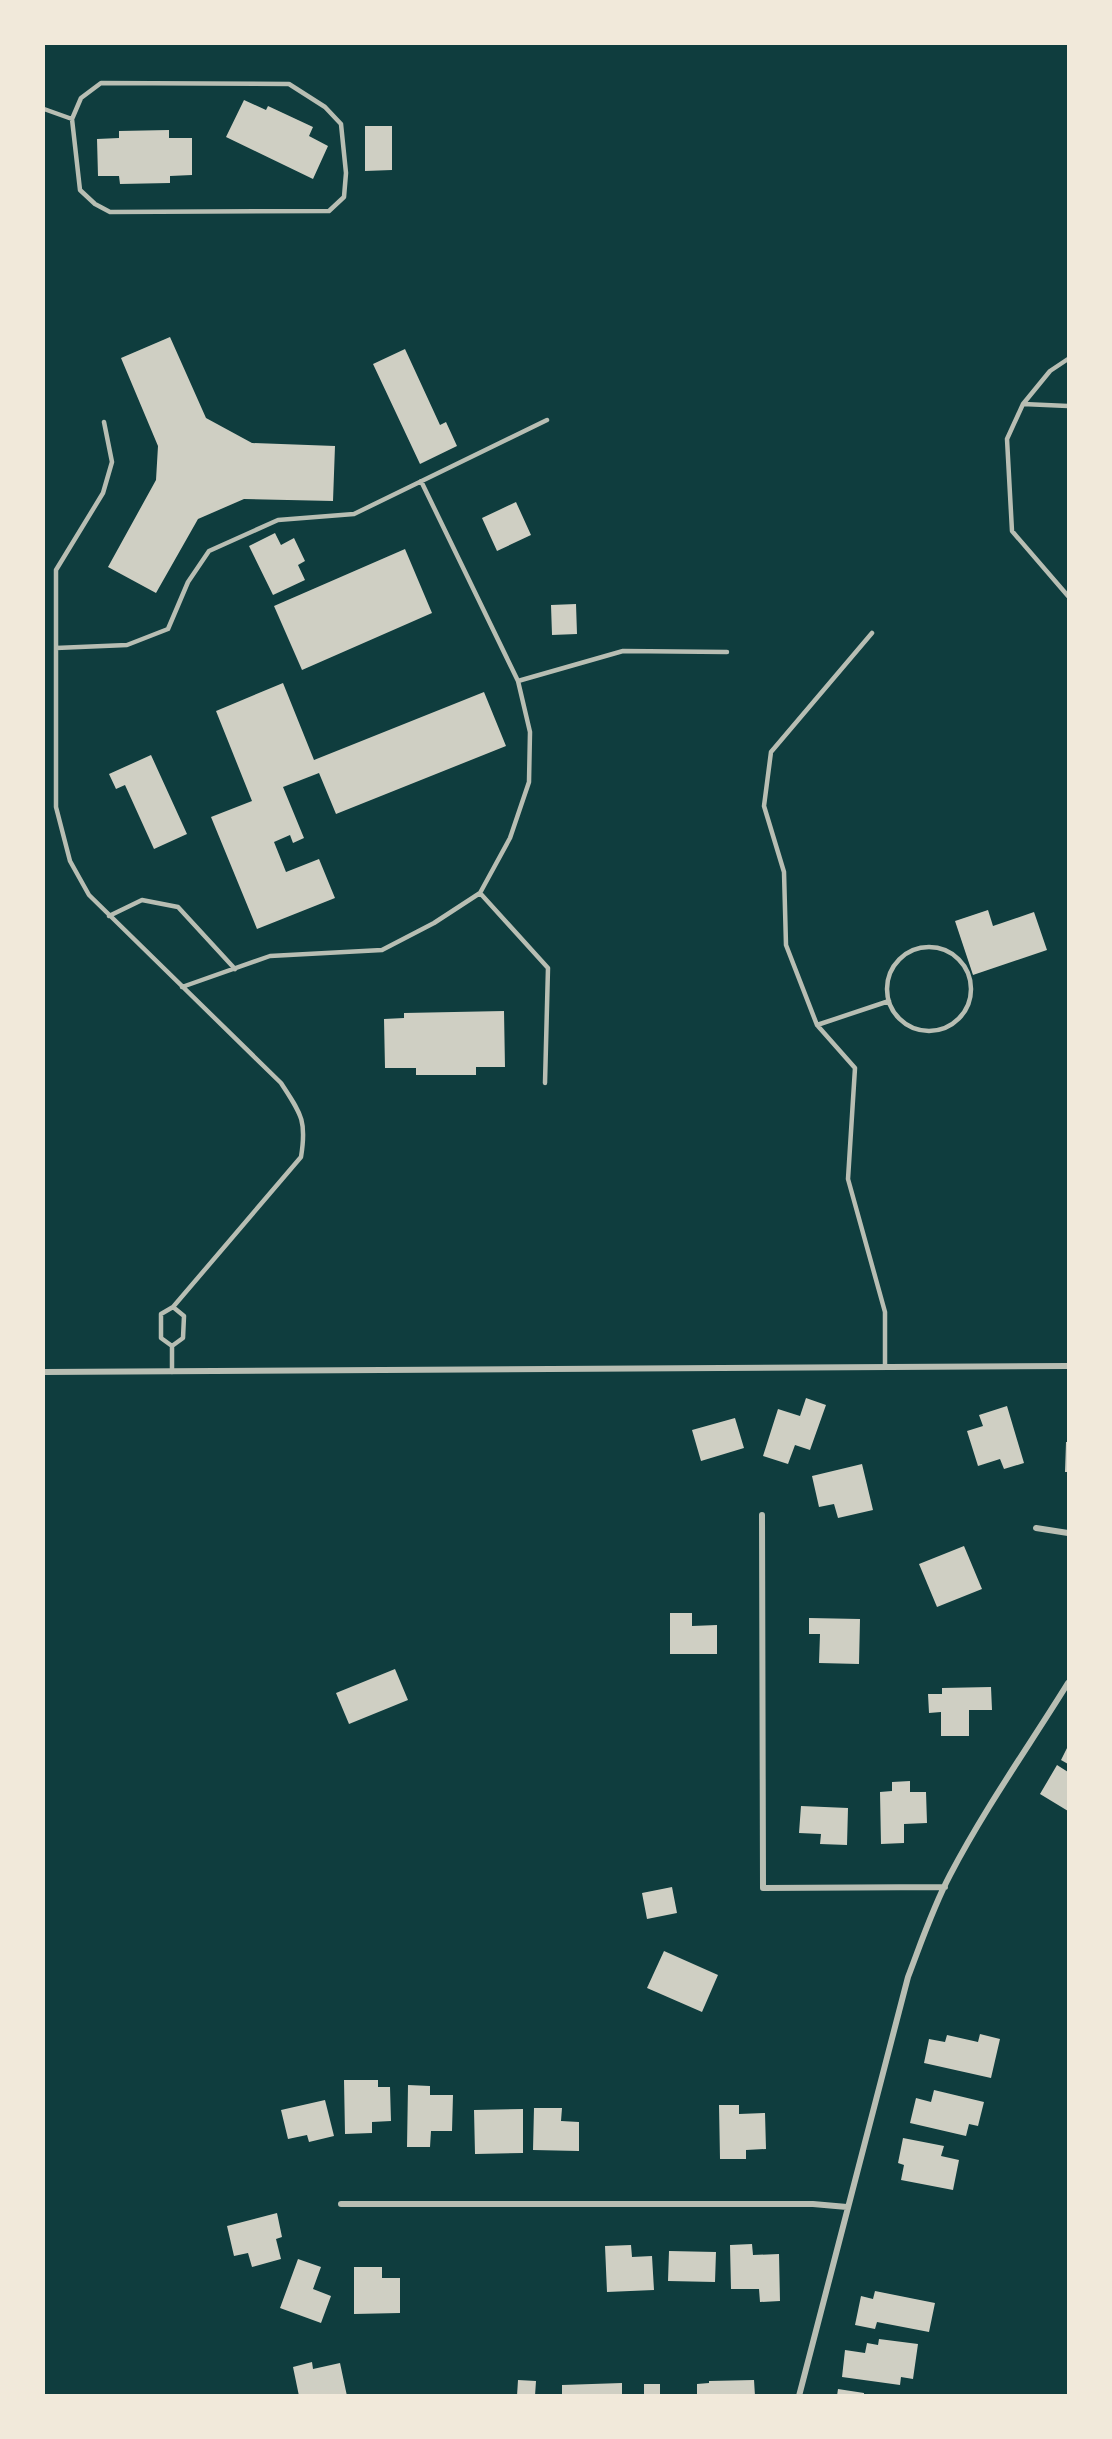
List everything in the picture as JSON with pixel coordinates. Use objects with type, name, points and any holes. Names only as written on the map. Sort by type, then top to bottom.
[{"type":"street","points":[[44,1372],[1068,1366]]},
{"type":"street","points":[[762,1515],[763,1888],[945,1887]]},
{"type":"street","points":[[1036,1528],[1068,1533]]},
{"type":"street","points":[[799,2396],[908,1977],[945,1887],[1016,1763],[1068,1683]]},
{"type":"street","points":[[341,2204],[813,2204],[847,2207]]},
{"type":"lane","points":[[101,83],[289,84],[325,106],[341,124],[346,173],[344,197],[329,211],[110,212],[95,204],[80,190],[72,119],[81,98],[101,83]]},
{"type":"lane","points":[[44,109],[72,119]]},
{"type":"lane","points":[[1068,359],[1050,371],[1023,404],[1007,439],[1012,531],[1068,596]]},
{"type":"lane","points":[[1023,404],[1068,406]]},
{"type":"lane","points":[[56,648],[127,645],[168,629],[188,582],[209,551],[278,520],[354,514],[547,420]]},
{"type":"lane","points":[[104,422],[112,462],[103,493],[56,570],[56,807],[70,861],[88,895],[281,1083],[299,1110],[305,1133],[301,1157],[173,1307],[161,1314],[161,1338],[172,1346]]},
{"type":"lane","points":[[182,987],[270,956],[381,950],[434,923],[480,893],[510,838],[529,782],[530,732],[518,681],[422,481]]},
{"type":"lane","points":[[872,633],[771,752],[764,806],[784,872],[786,945],[817,1025],[855,1068],[848,1179],[885,1312],[885,1367]]},
{"type":"lane","points":[[518,681],[623,651],[727,652]]},
{"type":"lane","points":[[480,893],[548,968],[545,1083]]},
{"type":"lane","points":[[109,916],[142,900],[178,907],[235,969]]},
{"type":"lane","points":[[932,947],[945,950],[957,957],[965,967],[970,979],[971,992],[967,1006],[959,1018],[947,1026],[933,1030],[919,1029],[906,1023],[896,1014],[889,1001],[887,987],[890,973],[902,958],[919,948],[932,947]]},
{"type":"lane","points":[[817,1025],[889,1001]]},
{"type":"lane","points":[[172,1346],[183,1338],[184,1316],[173,1307]]},
{"type":"lane","points":[[172,1346],[172,1372]]},
{"type":"building","points":[[244,100],[266,110],[268,106],[313,127],[309,136],[328,146],[313,179],[226,137]]},
{"type":"building","points":[[365,126],[392,126],[392,170],[365,171]]},
{"type":"building","points":[[169,130],[169,138],[192,138],[192,175],[170,176],[170,183],[120,184],[119,176],[98,176],[97,139],[119,138],[119,131]]},
{"type":"building","points":[[170,337],[206,418],[252,443],[335,446],[333,501],[244,499],[198,519],[156,593],[108,567],[156,480],[158,446],[121,358]]},
{"type":"building","points":[[405,349],[440,425],[446,422],[457,446],[420,464],[373,364]]},
{"type":"building","points":[[516,502],[531,535],[497,551],[482,518]]},
{"type":"building","points":[[275,533],[281,545],[294,538],[305,561],[298,565],[305,580],[273,595],[249,546]]},
{"type":"building","points":[[405,549],[432,613],[302,670],[274,606]]},
{"type":"building","points":[[576,604],[577,634],[552,635],[551,605]]},
{"type":"building","points":[[283,683],[314,760],[484,692],[506,746],[336,814],[319,773],[283,787],[304,838],[293,843],[290,835],[274,842],[286,872],[319,859],[335,898],[257,929],[211,817],[252,801],[216,711]]},
{"type":"building","points":[[151,755],[187,834],[154,849],[125,785],[116,789],[109,774]]},
{"type":"building","points":[[988,910],[993,926],[1034,912],[1047,950],[973,975],[955,921]]},
{"type":"building","points":[[504,1011],[505,1067],[476,1067],[476,1075],[416,1075],[416,1068],[385,1068],[384,1019],[404,1018],[404,1013]]},
{"type":"building","points":[[806,1398],[826,1405],[810,1450],[795,1445],[788,1464],[763,1456],[778,1409],[800,1416]]},
{"type":"building","points":[[1007,1406],[1024,1463],[1004,1469],[1000,1459],[978,1466],[967,1431],[983,1426],[979,1415]]},
{"type":"building","points":[[735,1418],[744,1448],[701,1461],[692,1430]]},
{"type":"building","points":[[1066,1442],[1068,1442],[1068,1472],[1065,1472]]},
{"type":"building","points":[[862,1464],[873,1510],[838,1518],[834,1504],[819,1507],[812,1476]]},
{"type":"building","points":[[964,1546],[982,1589],[937,1607],[919,1564]]},
{"type":"building","points":[[670,1613],[692,1613],[692,1626],[717,1625],[717,1654],[670,1654]]},
{"type":"building","points":[[809,1618],[860,1619],[859,1664],[819,1663],[820,1634],[809,1634]]},
{"type":"building","points":[[395,1669],[408,1700],[349,1724],[336,1693]]},
{"type":"building","points":[[991,1687],[992,1710],[969,1710],[969,1736],[941,1736],[941,1712],[929,1713],[928,1694],[942,1694],[942,1688]]},
{"type":"building","points":[[1068,1746],[1068,1764],[1061,1760]]},
{"type":"building","points":[[1057,1765],[1068,1772],[1068,1811],[1040,1794]]},
{"type":"building","points":[[910,1781],[910,1792],[926,1792],[927,1823],[904,1824],[904,1843],[881,1844],[880,1792],[892,1791],[892,1782]]},
{"type":"building","points":[[801,1806],[848,1808],[847,1845],[820,1844],[821,1834],[799,1833]]},
{"type":"building","points":[[672,1887],[677,1913],[647,1919],[642,1893]]},
{"type":"building","points":[[664,1951],[718,1975],[702,2012],[647,1988]]},
{"type":"building","points":[[980,2034],[1000,2039],[991,2078],[924,2063],[929,2039],[945,2042],[947,2035],[978,2042]]},
{"type":"building","points":[[344,2080],[378,2080],[378,2087],[390,2087],[391,2121],[372,2122],[372,2133],[345,2134]]},
{"type":"building","points":[[408,2085],[430,2086],[430,2095],[453,2095],[452,2131],[431,2131],[430,2147],[407,2147]]},
{"type":"building","points":[[934,2090],[984,2102],[978,2126],[969,2124],[966,2136],[910,2123],[916,2098],[931,2102]]},
{"type":"building","points":[[325,2100],[334,2136],[309,2142],[307,2135],[288,2139],[281,2110]]},
{"type":"building","points":[[719,2105],[739,2105],[739,2114],[765,2113],[766,2149],[746,2150],[746,2159],[720,2159]]},
{"type":"building","points":[[534,2108],[562,2108],[561,2121],[579,2122],[579,2151],[533,2150]]},
{"type":"building","points":[[523,2109],[523,2153],[475,2154],[474,2110]]},
{"type":"building","points":[[903,2138],[944,2146],[941,2156],[959,2160],[953,2190],[901,2180],[904,2165],[898,2163]]},
{"type":"building","points":[[277,2213],[282,2237],[276,2239],[281,2259],[252,2267],[248,2253],[234,2256],[227,2226]]},
{"type":"building","points":[[752,2244],[753,2255],[779,2254],[780,2301],[760,2302],[759,2289],[731,2289],[730,2245]]},
{"type":"building","points":[[631,2245],[632,2257],[652,2256],[654,2290],[607,2292],[605,2246]]},
{"type":"building","points":[[669,2251],[716,2252],[715,2282],[668,2281]]},
{"type":"building","points":[[298,2259],[321,2267],[313,2289],[331,2296],[321,2323],[280,2308]]},
{"type":"building","points":[[354,2267],[382,2267],[382,2278],[400,2278],[400,2313],[354,2314]]},
{"type":"building","points":[[875,2291],[935,2303],[929,2332],[877,2322],[875,2329],[855,2325],[861,2296],[873,2299]]},
{"type":"building","points":[[879,2339],[918,2344],[913,2379],[901,2377],[900,2385],[842,2377],[845,2350],[865,2353],[867,2343],[878,2345]]},
{"type":"building","points":[[312,2362],[313,2369],[340,2363],[347,2396],[299,2396],[293,2367]]},
{"type":"building","points":[[518,2380],[536,2381],[535,2396],[517,2396]]},
{"type":"building","points":[[754,2380],[755,2396],[697,2396],[697,2384],[709,2383],[709,2381]]},
{"type":"building","points":[[622,2383],[622,2396],[562,2396],[562,2385]]},
{"type":"building","points":[[644,2384],[660,2384],[660,2396],[644,2396]]},
{"type":"building","points":[[838,2389],[864,2393],[864,2396],[837,2396]]}]
